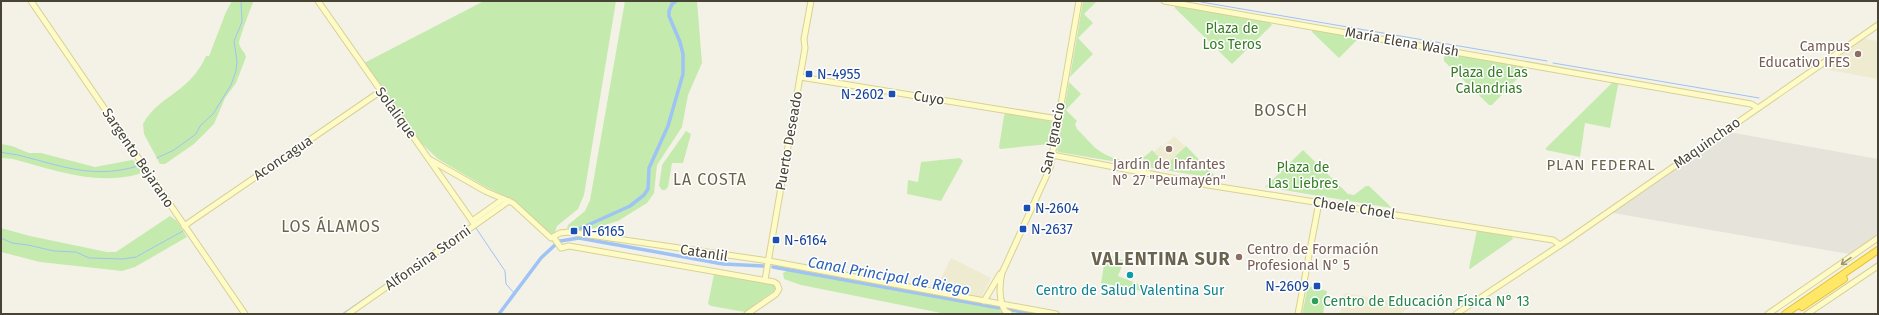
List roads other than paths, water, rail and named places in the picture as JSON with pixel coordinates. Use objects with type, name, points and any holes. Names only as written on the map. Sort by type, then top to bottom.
[{"type":"highway","points":[[1785,314],[1878,250]]},
{"type":"highway","points":[[1793,314],[1878,256]]},
{"type":"street","name":"Sargento Bejarano","points":[[31,1],[245,314]]},
{"type":"street","name":"Solalique","points":[[318,1],[474,223]]},
{"type":"street","name":"Puerto Deseado","points":[[765,280],[805,48],[804,39],[811,1]]},
{"type":"street","name":"San Ignacio","points":[[984,301],[1003,268],[1047,175],[1052,155],[1079,1]]},
{"type":"street","name":"María Elena Walsh","points":[[1164,1],[1730,100],[1752,104],[1758,108]]},
{"type":"street","name":"Maquinchao","points":[[1456,314],[1560,245],[1878,25]]},
{"type":"street","name":"Cuyo","points":[[800,77],[1058,119]]},
{"type":"street","name":"Aconcagua","points":[[184,226],[381,91]]},
{"type":"street","name":"Choele Choel","points":[[1052,155],[1208,185],[1553,240],[1560,245]]},
{"type":"street","points":[[429,159],[485,192],[509,201],[549,237],[554,238],[561,248],[569,246],[776,283],[778,288],[776,294],[747,314]]},
{"type":"street","name":"Alfonsina Storni","points":[[474,223],[503,199]]},
{"type":"street","name":"Alfonsina Storni","points":[[348,314],[474,223],[509,201]]},
{"type":"street","points":[[1298,314],[1319,202]]},
{"type":"street","name":"Catanlil","points":[[554,238],[560,233],[569,232],[739,258],[769,261],[1056,314]]},
{"type":"street","points":[[1768,314],[1878,238]]},
{"type":"street","points":[[1807,314],[1878,266]]},
{"type":"street","name":"San Ignacio","points":[[1002,304],[1000,284],[1003,268]]},
{"type":"street","points":[[1002,304],[1005,312],[1010,314]]},
{"type":"waterway","points":[[157,158],[174,150],[196,134],[200,126],[213,114],[231,85],[236,71],[237,61],[234,41],[242,22],[241,1]]},
{"type":"waterway","points":[[321,1],[339,27]]},
{"type":"waterway","points":[[577,230],[630,206],[644,195],[648,189],[649,168],[668,126],[683,74],[683,54],[680,42],[669,16],[669,11],[672,4],[676,1]]},
{"type":"waterway","points":[[1201,2],[1547,61]]},
{"type":"waterway","points":[[1553,63],[1759,98]]},
{"type":"waterway","points":[[1,152],[80,170],[122,170],[138,166]]},
{"type":"waterway","points":[[476,228],[505,271],[506,284],[515,294]]},
{"type":"waterway","points":[[1,238],[12,243],[54,251],[76,252],[89,258],[123,259],[136,257],[183,231]]},
{"type":"waterway","points":[[342,314],[463,231]]},
{"type":"waterway","name":"Canal Principal de Riego","points":[[560,241],[579,238],[723,264],[763,266]]},
{"type":"waterway","points":[[499,314],[541,258],[556,244]]},
{"type":"waterway","name":"Canal Principal de Riego","points":[[773,267],[1000,308]]},
{"type":"waterway","name":"Canal Principal de Riego","points":[[1007,309],[1033,314]]},
{"type":"place","name":"Campus Educativo IFES","points":[[1858,54]]},
{"type":"place","name":"N-4955","points":[[809,74]]},
{"type":"place","name":"N-2602","points":[[892,94]]},
{"type":"place","name":"Jardín de Infantes N° 27 \"Peumayén\"","points":[[1169,149]]},
{"type":"place","name":"N-2604","points":[[1027,208]]},
{"type":"place","name":"N-2637","points":[[1023,229]]},
{"type":"place","name":"N-6165","points":[[574,231]]},
{"type":"place","name":"N-6164","points":[[776,240]]},
{"type":"place","name":"Centro de Formación Profesional N° 5","points":[[1239,257]]},
{"type":"place","name":"Centro de Salud Valentina Sur","points":[[1130,275]]},
{"type":"place","name":"N-2609","points":[[1317,286]]},
{"type":"place","name":"Centro de Educación Física N° 13","points":[[1315,301]]},
{"type":"district","name":"BOSCH","points":[[1281,110]]},
{"type":"district","name":"PLAN FEDERAL","points":[[1601,165]]},
{"type":"district","name":"LA COSTA","points":[[710,179]]},
{"type":"district","name":"LOS ÁLAMOS","points":[[331,226]]},
{"type":"district","name":"VALENTINA SUR","points":[[1161,259]]},
{"type":"park label","name":"Plaza de Los Teros","points":[[1232,36]]},
{"type":"park label","name":"Plaza de Las Calandrias","points":[[1489,80]]},
{"type":"park label","name":"Plaza de Las Liebres","points":[[1303,176]]}]
